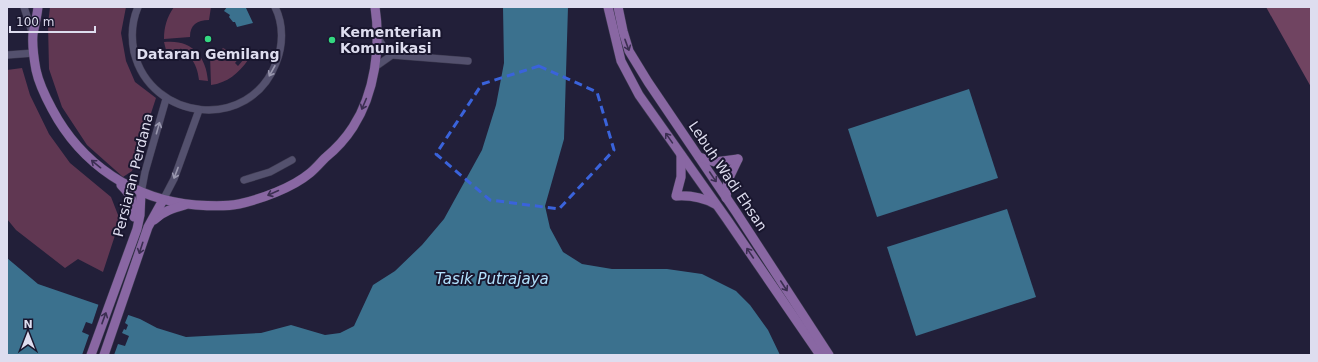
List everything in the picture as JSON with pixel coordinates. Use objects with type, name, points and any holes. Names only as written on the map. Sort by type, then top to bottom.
[{"type":"main road","points":[[38,7],[33,35],[34,53],[42,89],[58,120],[68,136],[80,150],[94,163],[112,176],[141,192],[163,200],[212,206],[238,204],[271,194],[292,184],[309,174],[333,151],[354,126],[367,97],[375,67],[378,38],[375,7]]},
{"type":"main road","points":[[602,7],[605,15],[610,20]]},
{"type":"main road","points":[[608,7],[610,20]]},
{"type":"main road","name":"Lebuh Wadi Ehsan","points":[[618,7],[623,32],[629,51],[829,355]]},
{"type":"main road","name":"Lebuh Wadi Ehsan","points":[[610,20],[621,61],[639,95],[820,355]]},
{"type":"main road","points":[[682,155],[681,177],[676,196],[687,195],[699,197],[716,204]]},
{"type":"main road","points":[[698,157],[716,162],[738,159],[728,180],[726,198]]},
{"type":"main road","points":[[112,176],[129,193],[134,205],[132,241]]},
{"type":"main road","name":"Persiaran Perdana","points":[[91,355],[137,229],[140,215],[141,192]]},
{"type":"main road","name":"Persiaran Perdana","points":[[104,355],[148,227],[163,200]]},
{"type":"main road","points":[[148,227],[158,216],[166,211],[187,204]]},
{"type":"street","points":[[24,7],[33,35]]},
{"type":"street","points":[[138,7],[132,29],[133,45],[136,61],[144,76],[150,84],[166,98],[182,106],[199,110],[221,108],[243,101],[255,93],[265,82],[274,69],[279,55],[281,25],[275,7]]},
{"type":"street","points":[[378,38],[383,46],[392,55]]},
{"type":"street","points":[[7,55],[34,53]]},
{"type":"street","points":[[375,67],[392,55],[468,61]]},
{"type":"street","name":"Persiaran Perdana","points":[[141,192],[145,172],[166,98]]},
{"type":"street","points":[[163,200],[174,179],[199,110]]},
{"type":"street","points":[[244,180],[270,172],[292,160]]},
{"type":"highlighted area","points":[[539,66],[597,92],[614,150],[559,209],[490,200],[436,154],[482,84]]},
{"type":"shaded area","points":[[50,7],[126,7],[121,33],[126,61],[135,82],[156,98],[132,171],[123,177],[87,145],[62,107],[49,69],[48,24]]},
{"type":"shaded area","points":[[174,7],[211,7],[209,20],[201,21],[195,24],[191,29],[190,37],[164,39],[166,22]]},
{"type":"shaded area","points":[[1266,7],[1311,7],[1311,87]]},
{"type":"shaded area","points":[[164,42],[182,43],[195,51],[200,56],[204,64],[208,81],[199,80],[196,67],[190,57],[180,51],[166,50]]},
{"type":"shaded area","points":[[223,48],[240,57],[235,63],[238,66],[244,59],[248,60],[232,77],[217,84],[211,85],[210,55],[218,53]]},
{"type":"shaded area","points":[[22,68],[30,95],[49,134],[70,163],[111,197],[120,220],[103,272],[78,259],[65,268],[16,230],[7,219],[7,70]]},
{"type":"water","points":[[227,7],[247,7],[246,8],[253,23],[237,27],[235,22],[233,22],[229,17],[230,15],[224,11]]},
{"type":"water","name":"Tasik Putrajaya","points":[[503,7],[568,7],[564,139],[545,206],[550,228],[563,252],[582,264],[612,269],[667,269],[702,274],[736,291],[750,305],[768,330],[780,355],[7,355],[7,258],[38,284],[140,319],[157,328],[186,337],[261,333],[291,325],[325,335],[340,333],[354,326],[373,285],[395,271],[422,245],[444,219],[482,150],[496,105],[504,63]]},
{"type":"water","points":[[969,89],[998,178],[877,217],[848,129]]},
{"type":"water","points":[[1007,209],[1036,297],[916,336],[887,247]]},
{"type":"pier","points":[[99,303],[129,313],[125,323],[128,325],[126,330],[124,329],[122,333],[129,336],[125,346],[118,344],[114,355],[82,355],[89,335],[82,332],[86,322],[92,324]]},
{"type":"place","name":"Dataran Gemilang","points":[[208,39]]},
{"type":"place","name":"Kementerian Komunikasi","points":[[332,40]]}]
